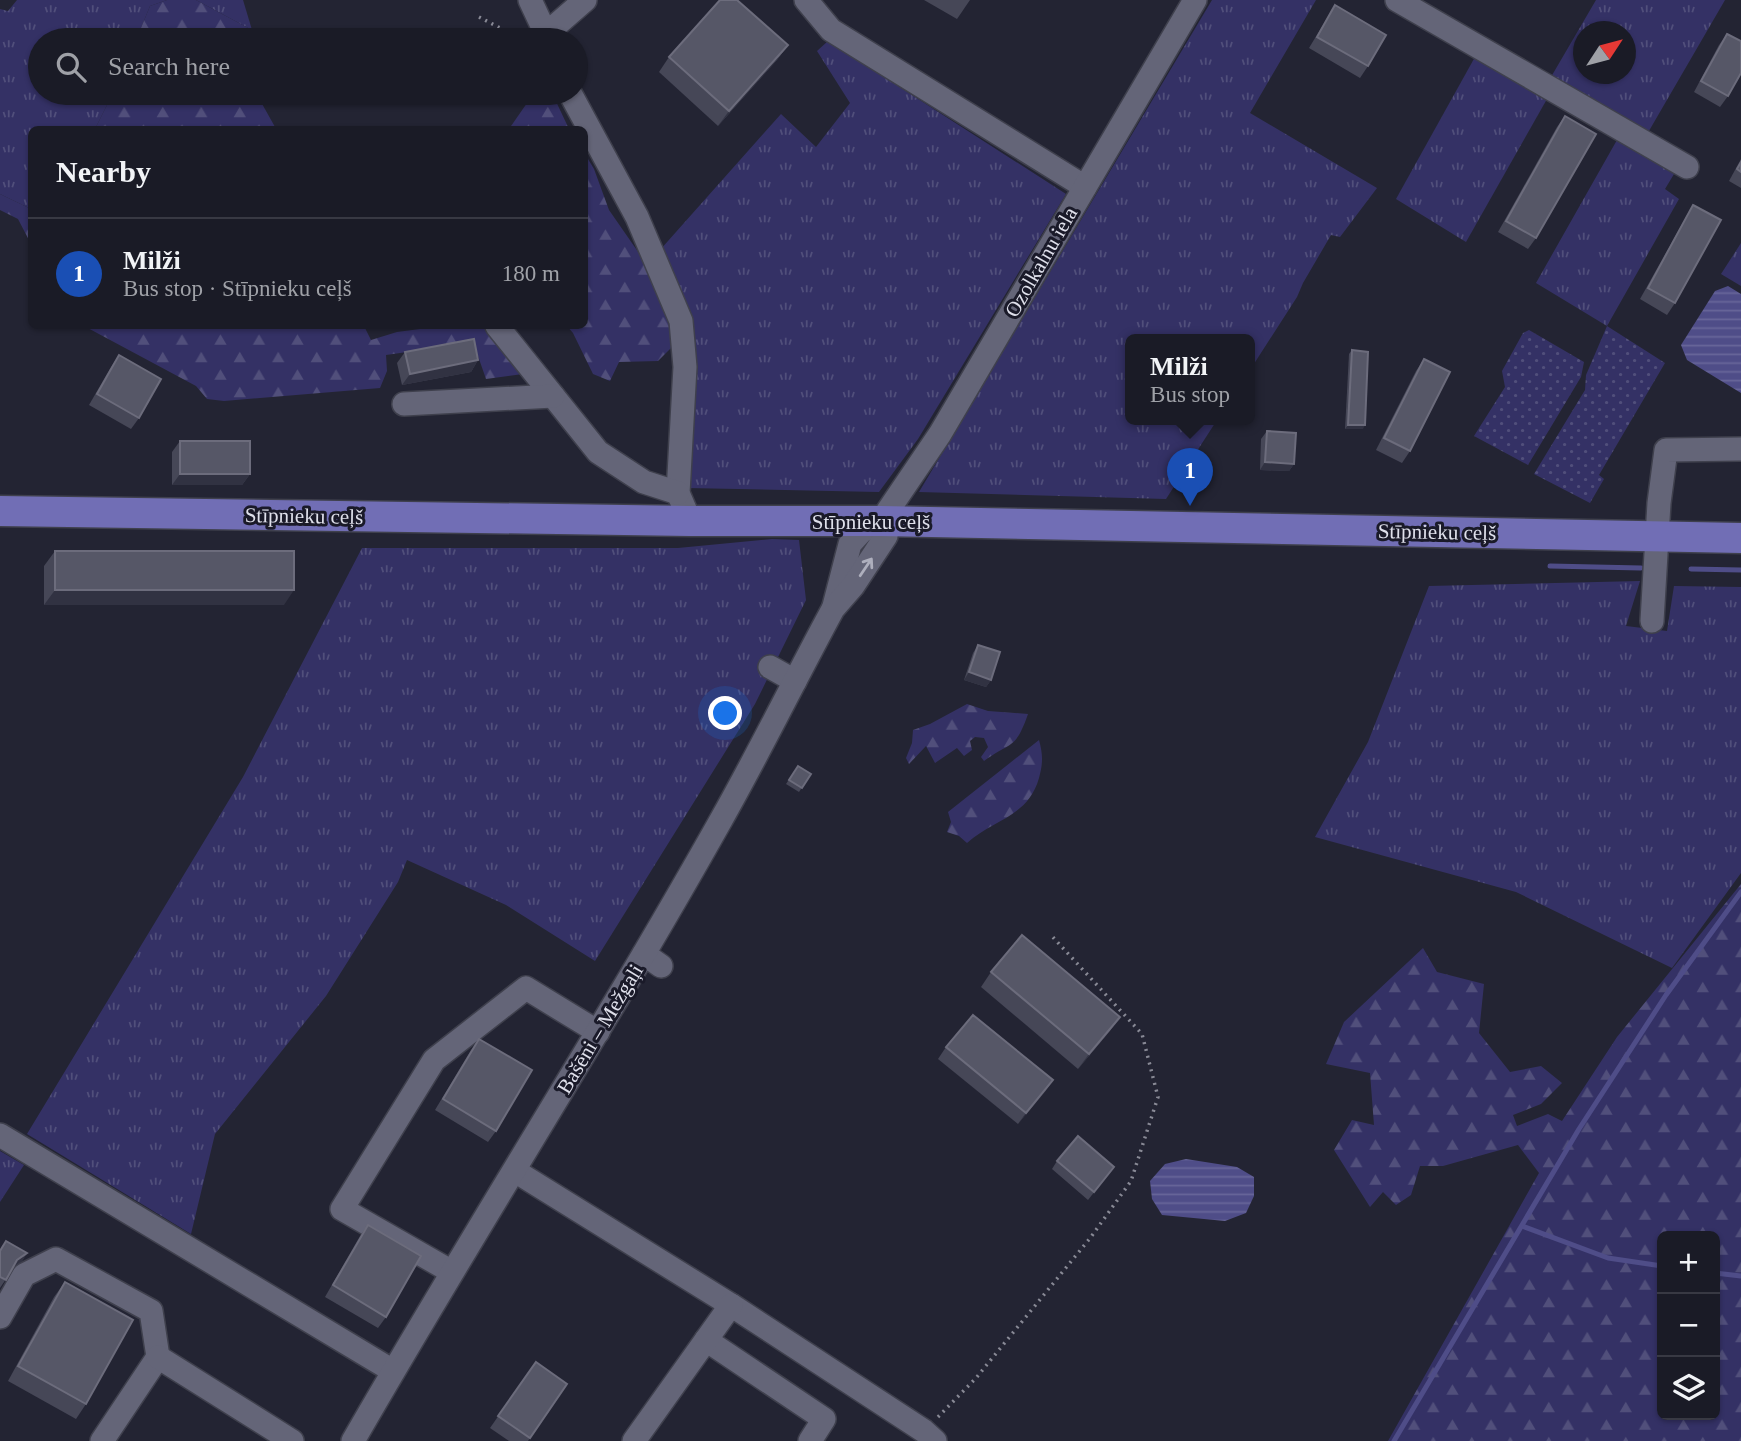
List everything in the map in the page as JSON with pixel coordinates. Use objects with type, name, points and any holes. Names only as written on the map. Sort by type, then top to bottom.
[{"type":"main road","name":"Stīpnieku ceļš","points":[[0,511],[690,521],[881,521],[1741,538]]},
{"type":"street","points":[[530,0],[543,28]]},
{"type":"street","points":[[556,28],[585,0]]},
{"type":"street","points":[[806,0],[831,30],[1085,187]]},
{"type":"street","name":"Ozolkalnu iela","points":[[881,521],[940,434],[1195,0]]},
{"type":"street","points":[[1396,0],[1687,167]]},
{"type":"street","points":[[576,105],[588,126]]},
{"type":"street","points":[[588,127],[636,217],[681,321],[685,367],[678,493],[690,521]]},
{"type":"street","points":[[499,329],[598,452],[644,482],[678,493]]},
{"type":"street","points":[[404,404],[553,396]]},
{"type":"street","points":[[1652,621],[1656,536],[1666,450],[1741,449]]},
{"type":"street","name":"Bašēni – Mežgaļi","points":[[353,1441],[598,1032],[652,960],[722,818],[833,609],[853,586],[886,536],[881,521]]},
{"type":"street","points":[[770,667],[795,681]]},
{"type":"street","points":[[452,1272],[342,1209],[433,1060],[526,988],[598,1032]]},
{"type":"street","points":[[0,1135],[393,1371]]},
{"type":"street","points":[[515,1171],[731,1306],[930,1436]]},
{"type":"street","points":[[0,1317],[24,1275],[56,1259],[151,1311],[158,1357],[102,1441]]},
{"type":"street","points":[[634,1441],[731,1306]]},
{"type":"street","points":[[706,1340],[824,1419],[810,1441]]},
{"type":"street","points":[[158,1357],[292,1441]]},
{"type":"path","points":[[479,17],[500,28]]},
{"type":"path","points":[[930,1436],[1091,1237],[1131,1181],[1158,1097],[1142,1034],[1050,934]]},
{"type":"green space","points":[[17,0],[167,0],[150,6],[141,28],[28,28],[28,105],[107,105],[96,126],[28,126],[28,208],[0,194],[0,9],[8,11]]},
{"type":"green space","points":[[167,0],[196,0],[248,28],[141,28],[150,6]]},
{"type":"green space","points":[[196,0],[243,0],[251,28]]},
{"type":"green space","points":[[1212,0],[1316,0],[1250,113],[1377,188],[1340,237],[1331,235],[1297,297],[1255,362],[1255,334],[1125,334],[1125,425],[1214,425],[1166,499],[919,492]]},
{"type":"green space","points":[[1596,0],[1725,0],[1646,136],[1551,77],[1573,39],[1573,84],[1636,84],[1636,21],[1584,21]]},
{"type":"green space","points":[[828,41],[1066,194],[918,439],[879,492],[687,488],[695,353],[691,312],[660,250],[781,114],[816,147],[850,103],[817,51]]},
{"type":"green space","points":[[1475,57],[1547,99],[1466,242],[1396,199]]},
{"type":"green space","points":[[107,105],[263,105],[274,126],[96,126]]},
{"type":"green space","points":[[526,105],[558,105],[568,126],[511,126]]},
{"type":"green space","points":[[1617,140],[1674,174],[1665,189],[1679,199],[1607,326],[1536,283]]},
{"type":"green space","points":[[588,159],[609,210],[659,282],[678,341],[658,361],[619,362],[610,381],[593,374],[570,329],[588,329]]},
{"type":"green space","points":[[0,194],[28,208],[28,238],[18,219],[0,210]]},
{"type":"green space","points":[[1741,243],[1741,286],[1721,274]]},
{"type":"green space","points":[[1607,326],[1665,363],[1599,475],[1604,479],[1590,503],[1534,474],[1585,390],[1586,375]]},
{"type":"green space","points":[[90,329],[366,329],[371,340],[397,332],[420,329],[486,329],[523,374],[486,379],[478,356],[442,347],[386,355],[387,371],[380,388],[224,401],[207,399],[196,386]]},
{"type":"green space","points":[[1529,330],[1584,362],[1581,377],[1528,465],[1474,436],[1505,387],[1502,371],[1523,333]]},
{"type":"green space","points":[[772,539],[799,540],[806,600],[755,704],[595,961],[506,905],[407,860],[398,882],[326,996],[215,1134],[191,1234],[27,1134],[243,777],[362,548],[678,548]]},
{"type":"green space","points":[[1640,581],[1626,626],[1667,631],[1674,586],[1741,587],[1741,873],[1672,968],[1516,892],[1315,837],[1368,742],[1429,586]]},
{"type":"green space","points":[[967,704],[988,711],[1028,714],[1015,740],[984,761],[981,757],[988,747],[984,738],[975,737],[970,741],[972,750],[964,756],[957,748],[935,763],[926,746],[909,764],[906,758],[912,743],[913,730]]},
{"type":"green space","points":[[1039,740],[1042,759],[1039,778],[1034,791],[1019,809],[967,843],[959,836],[947,832],[951,822],[948,812]]},
{"type":"green space","points":[[1741,884],[1741,1441],[1388,1441],[1539,1173],[1518,1145],[1443,1166],[1420,1166],[1411,1195],[1396,1205],[1383,1192],[1370,1207],[1334,1150],[1352,1120],[1374,1125],[1370,1073],[1326,1064],[1344,1022],[1423,948],[1437,972],[1484,984],[1479,1033],[1510,1072],[1541,1066],[1562,1083],[1541,1104],[1513,1115],[1517,1126],[1548,1114],[1562,1121],[1617,1037]]},
{"type":"green space","points":[[0,1151],[24,1165],[0,1202]]},
{"type":"shaded area","points":[[1728,286],[1741,294],[1741,393],[1687,360],[1681,345],[1715,291]]},
{"type":"shaded area","points":[[1186,1159],[1237,1167],[1254,1177],[1254,1196],[1246,1213],[1225,1221],[1162,1215],[1152,1199],[1150,1181],[1165,1164]]},
{"type":"building","points":[[720,0],[737,0],[788,45],[729,111],[669,57]]},
{"type":"building","points":[[1335,5],[1386,35],[1368,66],[1317,37]]},
{"type":"building","points":[[1727,34],[1741,41],[1741,73],[1728,96],[1701,81]]},
{"type":"building","points":[[1565,116],[1596,134],[1536,238],[1506,221]]},
{"type":"building","points":[[1693,205],[1721,220],[1675,303],[1648,288]]},
{"type":"building","points":[[474,339],[478,360],[410,374],[405,352]]},
{"type":"building","points":[[1352,350],[1368,352],[1365,425],[1348,425]]},
{"type":"building","points":[[119,355],[161,379],[139,418],[97,394]]},
{"type":"building","points":[[1424,359],[1450,372],[1410,451],[1384,438]]},
{"type":"building","points":[[1267,431],[1296,433],[1294,464],[1265,462]]},
{"type":"building","points":[[180,441],[250,441],[250,474],[180,474]]},
{"type":"building","points":[[55,551],[294,551],[294,590],[55,590]]},
{"type":"building","points":[[978,645],[1000,652],[991,680],[969,672]]},
{"type":"building","points":[[798,766],[811,774],[802,788],[789,780]]},
{"type":"building","points":[[1022,935],[1120,1017],[1089,1054],[991,972]]},
{"type":"building","points":[[973,1015],[1053,1080],[1026,1113],[946,1047]]},
{"type":"building","points":[[479,1039],[532,1070],[496,1131],[443,1099]]},
{"type":"building","points":[[1078,1136],[1114,1167],[1094,1192],[1057,1161]]},
{"type":"building","points":[[368,1225],[421,1256],[386,1317],[333,1285]]},
{"type":"building","points":[[6,1241],[27,1253],[17,1260],[6,1280],[0,1277],[0,1251]]},
{"type":"building","points":[[65,1282],[133,1320],[86,1404],[18,1366]]},
{"type":"building","points":[[536,1362],[567,1384],[530,1438],[498,1416]]},
{"type":"waterway","points":[[1550,566],[1641,568]]},
{"type":"waterway","points":[[1691,569],[1741,570]]},
{"type":"waterway","points":[[1394,1441],[1579,1129],[1666,995],[1741,892]]},
{"type":"waterway","points":[[1522,1226],[1608,1258],[1657,1265]]},
{"type":"waterway","points":[[1720,1274],[1741,1276]]},
{"type":"place","name":"Milži","points":[[1190,506]]}]
